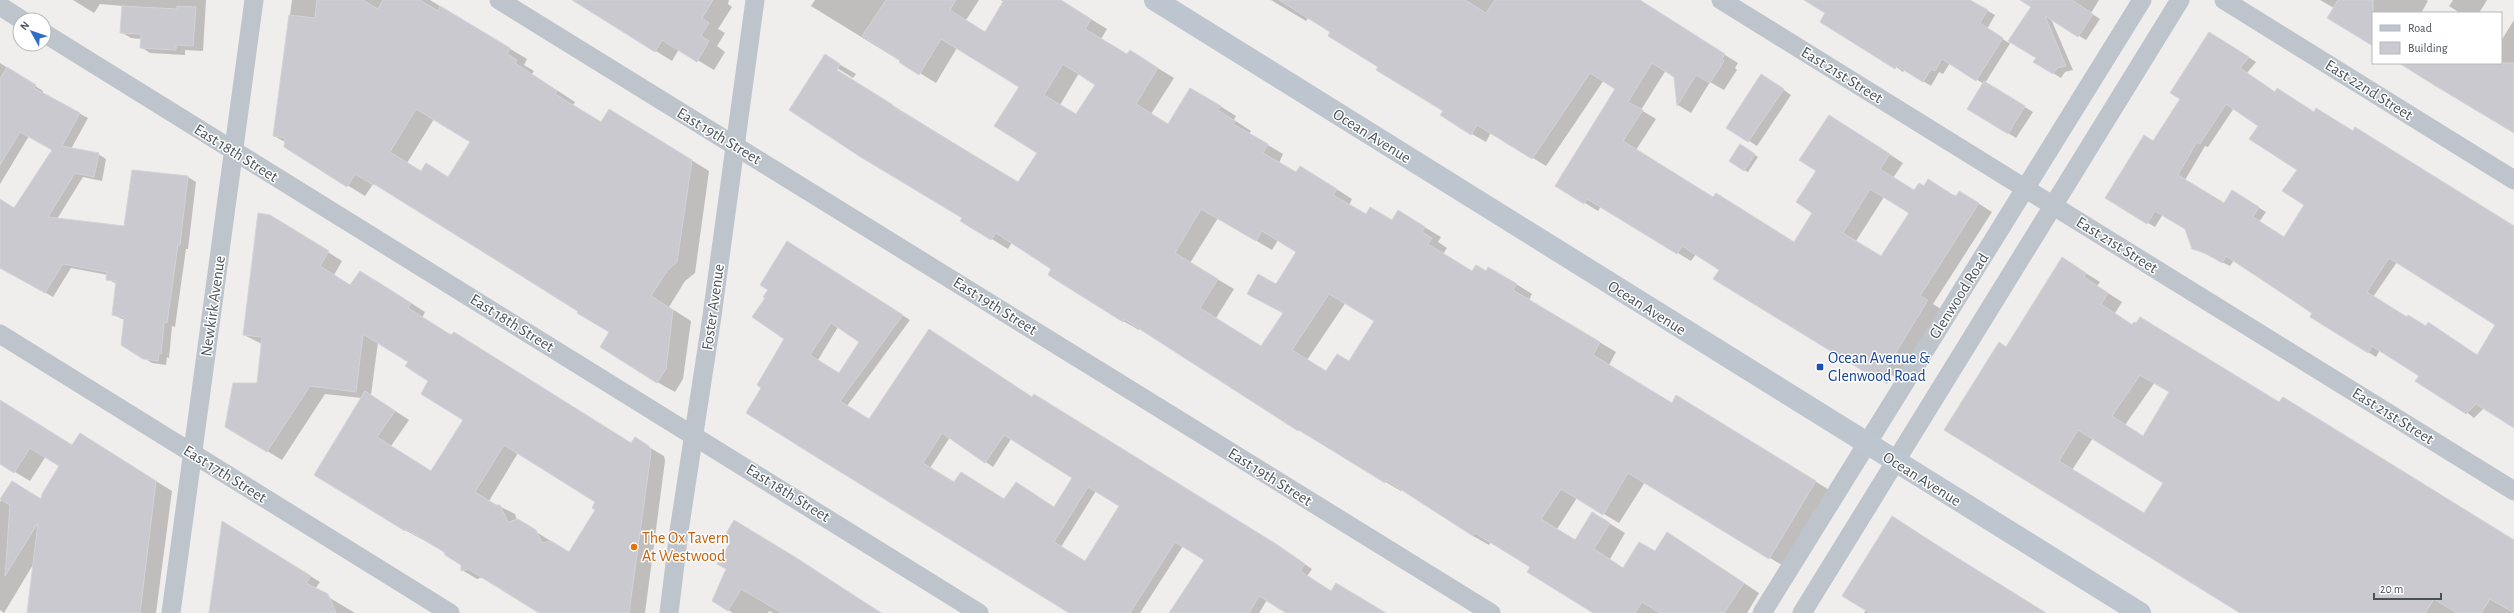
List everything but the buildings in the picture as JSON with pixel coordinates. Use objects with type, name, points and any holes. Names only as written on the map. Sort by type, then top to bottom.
[{"type":"main road","name":"Ocean Avenue","points":[[1155,0],[1867,444],[1895,463],[2140,613]]},
{"type":"street","name":"Newkirk Avenue","points":[[171,613],[254,0]]},
{"type":"street","name":"East 19th Street","points":[[499,0],[1491,613]]},
{"type":"street","name":"Foster Avenue","points":[[669,613],[692,434],[712,316],[755,0]]},
{"type":"street","name":"East 21st Street","points":[[1721,0],[2514,491]]},
{"type":"street","name":"Glenwood Road","points":[[1762,613],[2142,0]]},
{"type":"street","name":"Glenwood Road","points":[[1802,613],[2180,0]]},
{"type":"street","name":"East 22nd Street","points":[[2224,0],[2514,180]]},
{"type":"street","points":[[0,6],[12,14]]},
{"type":"street","name":"East 18th Street","points":[[52,38],[979,613]]},
{"type":"street","name":"East 17th Street","points":[[0,334],[450,613]]},
{"type":"place","name":"Ocean Avenue & Glenwood Road","points":[[1820,367]]},
{"type":"place","name":"The Ox Tavern At Westwood","points":[[634,547]]}]
